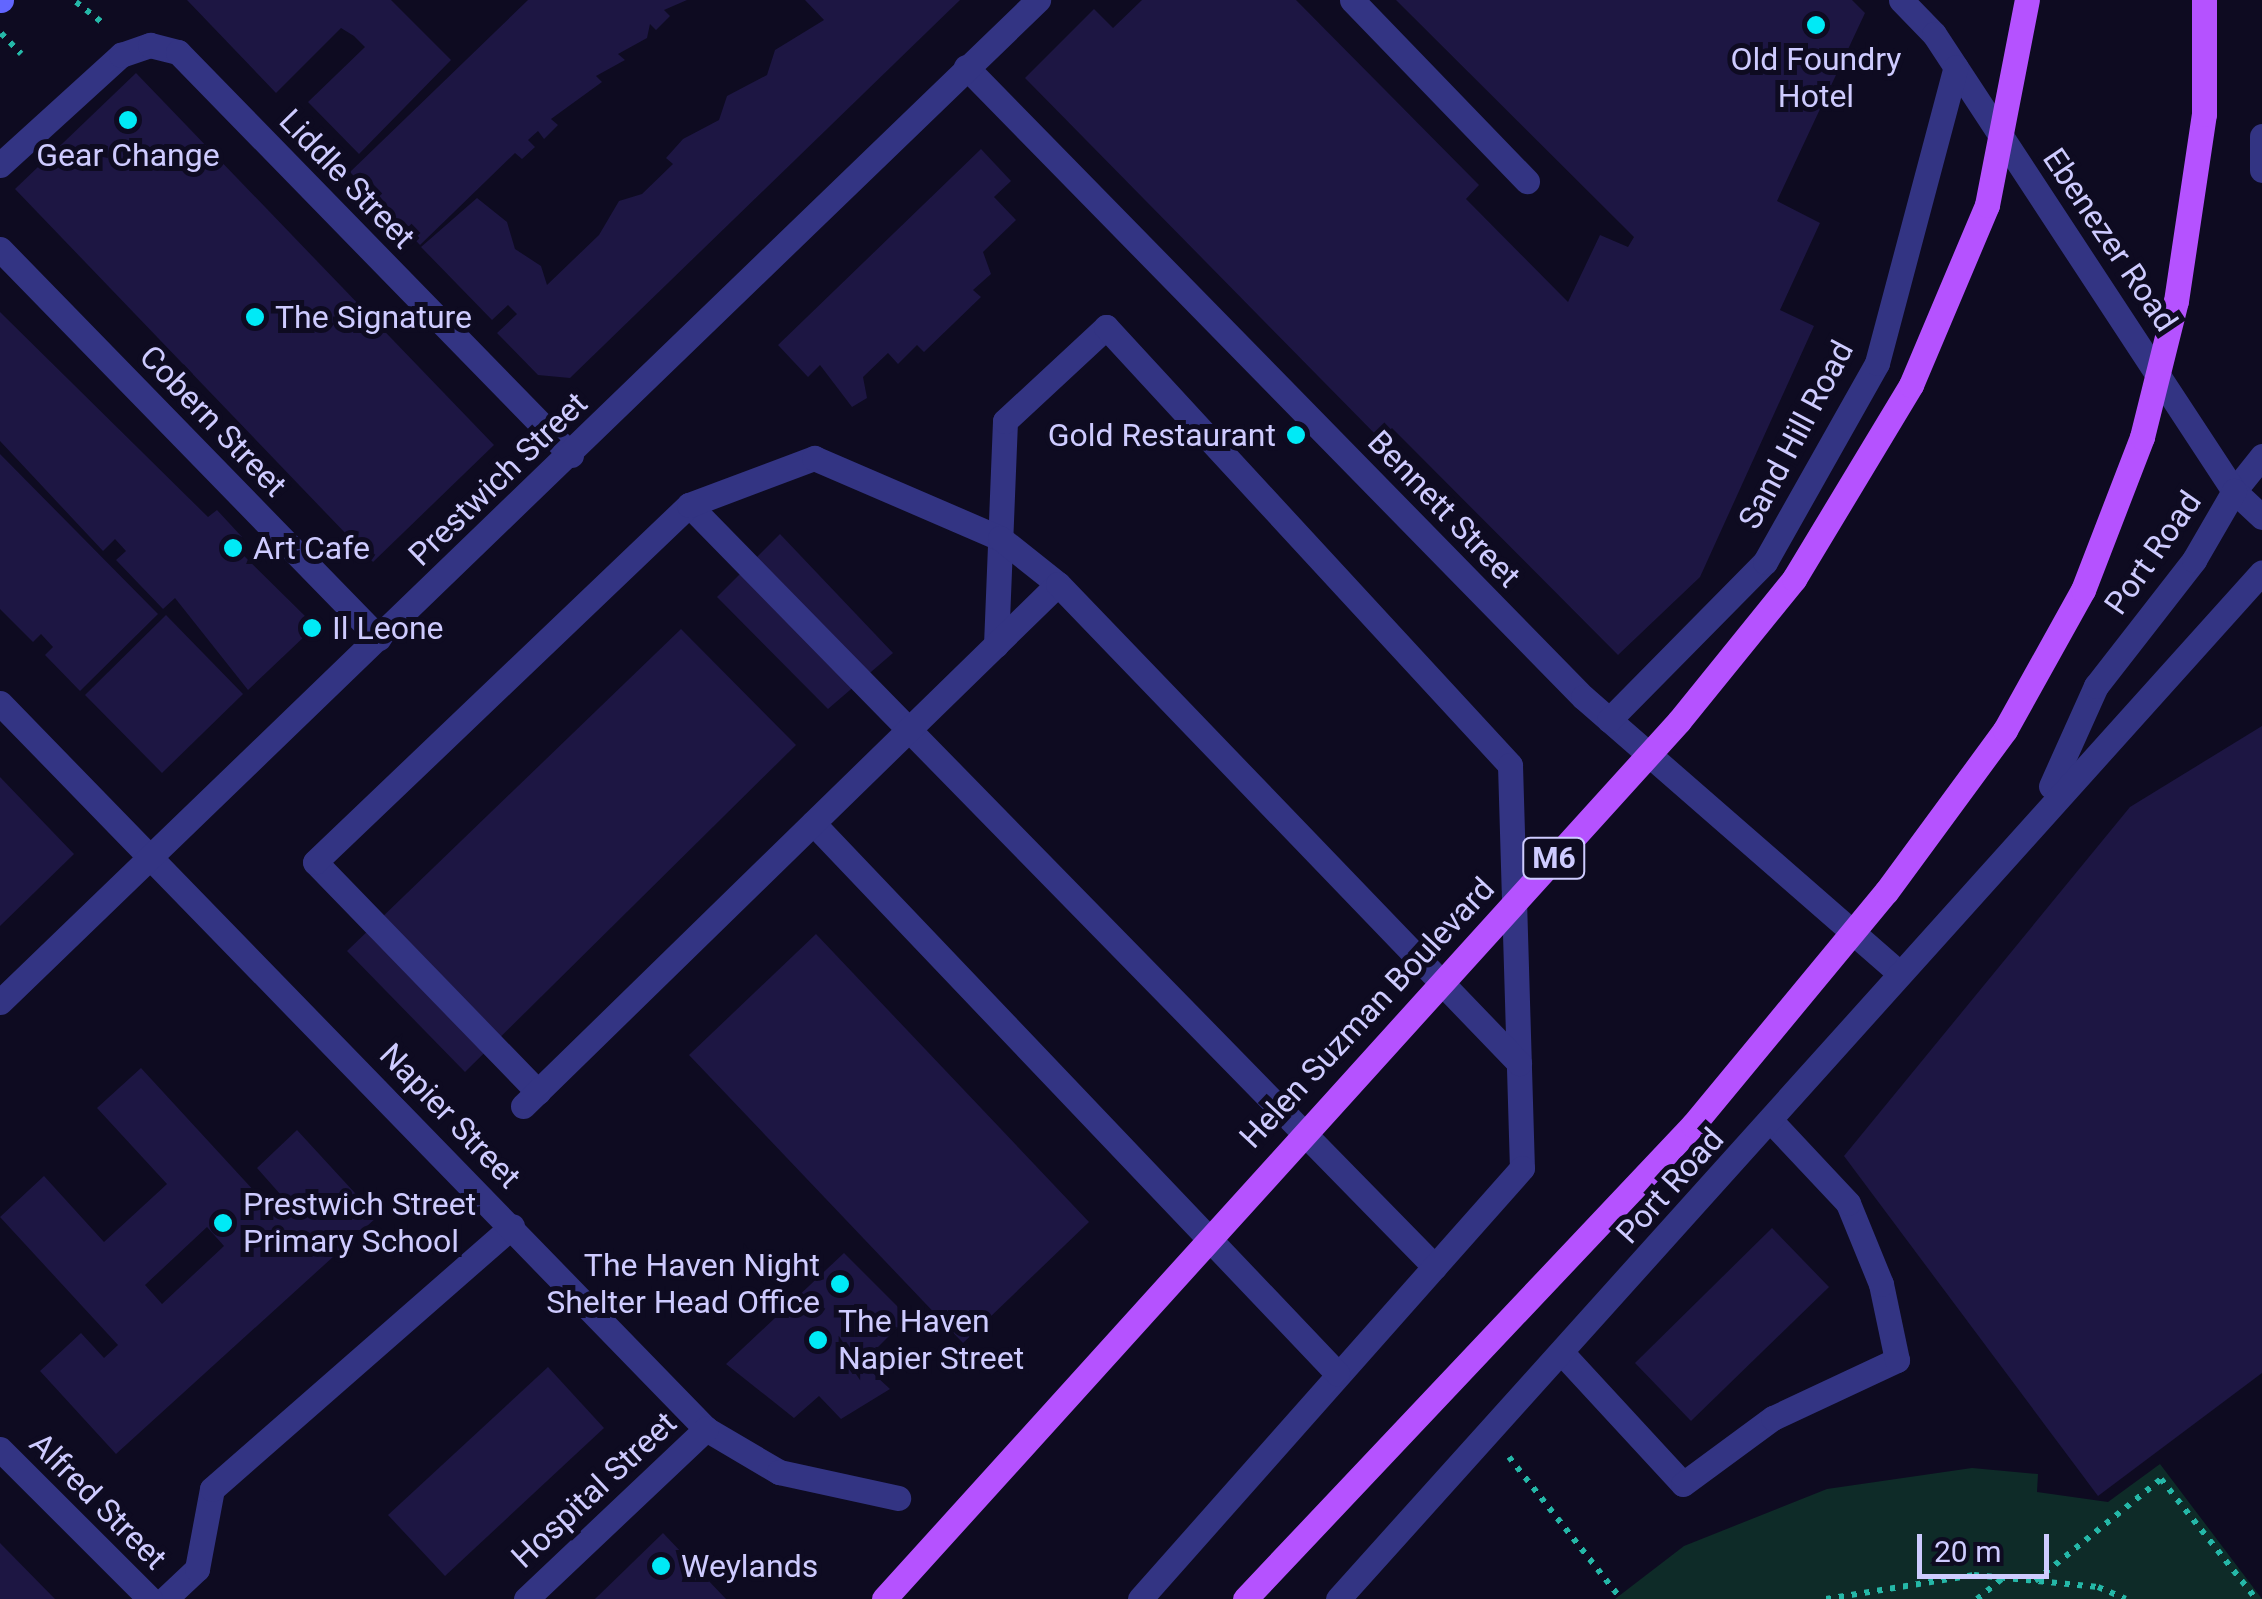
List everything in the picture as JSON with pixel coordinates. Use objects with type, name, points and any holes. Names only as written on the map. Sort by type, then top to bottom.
[{"type":"main road","name":"Helen Suzman Boulevard","points":[[884,1599],[1679,721],[1794,579],[1911,384],[1987,205],[2027,0]]},
{"type":"main road","points":[[1245,1599],[1693,1125],[1886,892],[2005,730],[2083,590],[2142,437],[2176,301],[2204,114],[2204,0]]},
{"type":"street","name":"Prestwich Street","points":[[0,1002],[571,455],[1038,0]]},
{"type":"street","points":[[1352,0],[1527,181]]},
{"type":"street","name":"Ebenezer Road","points":[[1901,0],[1956,66],[2234,491],[2262,517]]},
{"type":"street","name":"Liddle Street","points":[[0,165],[54,109],[133,48],[178,52],[571,455]]},
{"type":"street","name":"Sand Hill Road","points":[[1609,720],[1764,562],[1877,363],[1956,66]]},
{"type":"street","name":"Bennett Street","points":[[966,68],[1609,720],[1899,972]]},
{"type":"street","points":[[2262,136],[2262,170]]},
{"type":"street","name":"Cobern Street","points":[[0,249],[379,638]]},
{"type":"street","points":[[996,644],[1006,420],[1106,327],[1510,765],[1522,1168],[1337,1372],[1140,1599]]},
{"type":"street","name":"Port Road","points":[[2040,809],[2096,686],[2194,560],[2234,491],[2262,456]]},
{"type":"street","points":[[1058,584],[530,1099],[314,862],[689,505],[814,458],[1000,538],[1058,584],[1520,1063]]},
{"type":"street","points":[[689,505],[906,733],[1435,1267]]},
{"type":"street","name":"Port Road","points":[[1338,1599],[1772,1122],[2040,809],[2262,572]]},
{"type":"street","name":"Napier Street","points":[[0,703],[153,854],[706,1429],[779,1472],[898,1498]]},
{"type":"street","points":[[813,823],[1337,1372]]},
{"type":"street","points":[[1562,1353],[1683,1484],[1773,1418],[1897,1360],[1881,1284],[1848,1203],[1772,1122]]},
{"type":"street","points":[[165,1599],[197,1569],[212,1489],[512,1226]]},
{"type":"street","name":"Hospital Street","points":[[526,1599],[706,1429]]},
{"type":"street","name":"Alfred Street","points":[[0,1448],[150,1599]]},
{"type":"path","points":[[0,31],[21,54]]},
{"type":"path","points":[[1490,1432],[1621,1599]]},
{"type":"path","points":[[2035,1581],[2161,1478],[2256,1599]]},
{"type":"path","points":[[1977,1599],[2004,1578]]},
{"type":"path","points":[[1826,1599],[1854,1588],[2004,1578],[2126,1599]]},
{"type":"green space","points":[[2160,1464],[2262,1599],[1615,1599],[1684,1546],[1827,1489],[1972,1468],[2038,1474],[2037,1492],[2108,1502]]},
{"type":"building","points":[[187,0],[391,0],[451,60],[359,154],[308,102],[365,47],[354,36],[341,28],[276,93]]},
{"type":"building","points":[[528,0],[687,0],[664,10],[670,16],[656,30],[650,24],[647,38],[618,54],[625,60],[596,76],[602,82],[551,119],[558,125],[544,139],[538,131],[528,140],[535,147],[522,159],[515,153],[420,245],[350,172]]},
{"type":"building","points":[[805,0],[960,0],[570,378],[538,375],[497,333],[517,314],[508,305],[492,320],[421,247],[477,198],[507,222],[515,249],[541,266],[547,285],[599,235],[619,201],[642,194],[673,164],[666,158],[683,139],[719,120],[727,96],[767,75],[775,50],[824,20]]},
{"type":"building","points":[[1142,0],[1296,0],[1479,185],[1466,199],[1568,302],[1600,235],[1628,247],[1634,237],[1396,0],[1852,0],[1865,13],[1777,201],[1820,223],[1780,310],[1814,326],[1700,577],[1618,655],[1392,428],[1380,439],[1025,78],[1094,9],[1113,28]]},
{"type":"building","name":"The Signature","points":[[136,73],[494,445],[373,562],[15,189]]},
{"type":"building","points":[[981,149],[1011,181],[994,197],[1016,220],[983,252],[991,274],[973,290],[981,297],[924,352],[917,345],[898,364],[888,353],[863,377],[867,398],[852,407],[820,365],[808,377],[778,345]]},
{"type":"building","points":[[0,312],[208,517],[217,510],[242,537],[233,545],[307,618],[307,634],[248,690],[175,598],[163,609],[116,560],[126,551],[115,539],[103,551],[0,441]]},
{"type":"building","points":[[0,454],[158,614],[80,691],[45,655],[53,647],[41,634],[33,642],[0,609]]},
{"type":"building","points":[[780,534],[893,653],[828,709],[717,597]]},
{"type":"building","points":[[166,615],[243,694],[162,773],[85,695]]},
{"type":"building","points":[[681,629],[796,745],[465,1072],[347,951]]},
{"type":"building","points":[[2262,726],[2262,1373],[2098,1496],[1844,1156],[2130,807]]},
{"type":"building","points":[[0,777],[74,854],[0,926]]},
{"type":"building","points":[[816,934],[1089,1222],[963,1343],[689,1055]]},
{"type":"building","points":[[141,1068],[268,1206],[280,1194],[257,1168],[297,1130],[377,1217],[116,1454],[40,1371],[81,1333],[104,1358],[118,1345],[0,1217],[44,1176],[104,1242],[167,1184],[97,1108]],"holes":[[[207,1227],[224,1246],[162,1304],[145,1285]]]},
{"type":"building","points":[[1772,1228],[1829,1287],[1691,1421],[1635,1363]]},
{"type":"building","name":"The Haven Napier Street","points":[[844,1253],[908,1317],[862,1363],[890,1389],[841,1419],[819,1396],[794,1418],[726,1364]]},
{"type":"building","points":[[548,1367],[604,1428],[445,1576],[388,1515]]},
{"type":"building","name":"Weylands","points":[[663,1533],[726,1599],[595,1599]]},
{"type":"building","points":[[0,1543],[55,1599],[0,1599]]},
{"type":"place","name":"Old Foundry Hotel","points":[[1816,25]]},
{"type":"place","name":"Gear Change","points":[[128,120]]},
{"type":"place","name":"The Signature","points":[[255,317]]},
{"type":"place","name":"Gold Restaurant","points":[[1296,435]]},
{"type":"place","name":"Art Cafe","points":[[233,548]]},
{"type":"place","name":"Il Leone","points":[[312,628]]},
{"type":"place","name":"Prestwich Street Primary School","points":[[223,1223]]},
{"type":"place","name":"The Haven Night Shelter Head Office","points":[[840,1284]]},
{"type":"place","name":"The Haven Napier Street","points":[[818,1340]]},
{"type":"place","name":"Weylands","points":[[661,1566]]}]
